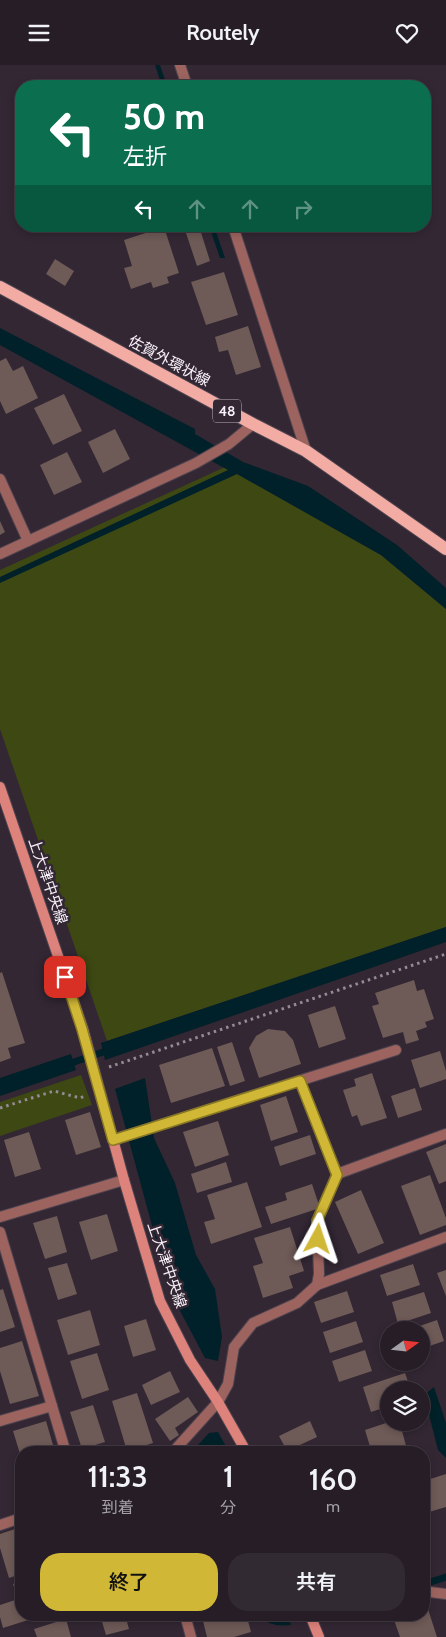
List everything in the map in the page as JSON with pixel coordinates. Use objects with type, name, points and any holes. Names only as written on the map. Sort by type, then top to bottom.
[{"type":"main road","name":"佐賀外環状線","points":[[0,287],[252,424],[306,451],[446,549]]},
{"type":"street","points":[[180,65],[185,80]]},
{"type":"street","points":[[235,232],[306,451]]},
{"type":"street","points":[[0,554],[196,463],[229,444],[252,424]]},
{"type":"street","points":[[0,479],[28,541]]},
{"type":"street","name":"上大津中央線","points":[[0,787],[86,1042],[160,1301],[190,1360],[244,1446]]},
{"type":"street","points":[[113,1140],[396,1050]]},
{"type":"street","points":[[300,1081],[337,1175],[317,1221],[319,1274],[316,1285]]},
{"type":"street","points":[[337,1175],[446,1134]]},
{"type":"street","points":[[0,1217],[124,1180]]},
{"type":"street","points":[[0,1232],[64,1446]]},
{"type":"street","points":[[178,1446],[218,1402],[228,1384],[234,1347],[254,1323],[297,1303],[316,1285],[356,1272],[446,1237]]},
{"type":"street","points":[[0,1421],[52,1406]]},
{"type":"street","points":[[0,1525],[15,1520]]},
{"type":"street","points":[[430,1592],[446,1594]]},
{"type":"street","points":[[187,1621],[191,1637]]},
{"type":"street","points":[[312,1621],[319,1637]]},
{"type":"path","points":[[94,1072],[446,954]]},
{"type":"path","points":[[0,1108],[54,1091],[80,1098],[100,1091]]},
{"type":"green space","points":[[225,467],[381,555],[446,609],[446,927],[107,1041],[0,729],[0,570]]},
{"type":"green space","points":[[81,1075],[92,1105],[0,1136],[0,1102]]},
{"type":"water","points":[[155,65],[160,65],[165,80],[160,80]]},
{"type":"water","points":[[211,232],[216,232],[225,258],[220,258]]},
{"type":"water","points":[[0,328],[195,429],[195,434],[243,462],[308,486],[397,545],[446,588],[446,609],[381,555],[237,474],[0,583],[0,577],[228,470],[0,345]]},
{"type":"water","points":[[446,927],[446,942],[105,1060],[101,1043]]},
{"type":"water","points":[[71,1054],[76,1070],[0,1096],[0,1078]]},
{"type":"water","points":[[145,1078],[154,1138],[175,1183],[196,1255],[215,1289],[222,1337],[218,1361],[205,1358],[170,1292],[115,1089]]},
{"type":"water","points":[[434,1387],[446,1423],[446,1458],[438,1450],[430,1419],[430,1390]]},
{"type":"water","points":[[218,1432],[226,1446],[197,1446],[209,1433]]},
{"type":"water","points":[[266,1621],[290,1621],[291,1625],[282,1625],[274,1625]]},
{"type":"building","points":[[149,232],[166,232],[179,273],[167,277],[169,283],[153,288],[151,282],[131,289],[124,268],[132,266],[124,240]]},
{"type":"building","points":[[186,232],[201,232],[210,261],[197,266]]},
{"type":"building","points":[[55,259],[74,271],[65,286],[46,274]]},
{"type":"building","points":[[224,272],[238,315],[206,325],[191,282]]},
{"type":"building","points":[[248,326],[261,367],[236,375],[228,350],[219,352],[215,337]]},
{"type":"building","points":[[6,358],[13,371],[23,366],[38,398],[6,414],[0,401],[0,361]]},
{"type":"building","points":[[64,394],[82,431],[53,445],[34,408]]},
{"type":"building","points":[[115,429],[130,459],[103,473],[88,442]]},
{"type":"building","points":[[67,452],[82,482],[54,495],[40,465]]},
{"type":"building","points":[[0,521],[5,532],[0,535]]},
{"type":"building","points":[[2,972],[25,1043],[8,1048],[11,1058],[0,1062],[0,973]]},
{"type":"building","points":[[414,980],[417,991],[424,989],[434,1019],[425,1022],[427,1027],[416,1031],[419,1040],[406,1044],[403,1032],[383,1038],[372,1006],[379,1004],[375,993]]},
{"type":"building","points":[[335,1006],[346,1039],[319,1048],[308,1015]]},
{"type":"building","points":[[268,1029],[285,1031],[293,1040],[301,1064],[259,1078],[249,1048],[256,1036]]},
{"type":"building","points":[[232,1042],[245,1081],[230,1086],[217,1047]]},
{"type":"building","points":[[212,1048],[225,1086],[171,1103],[159,1065]]},
{"type":"building","points":[[440,1051],[446,1071],[446,1079],[420,1088],[411,1060]]},
{"type":"building","points":[[372,1073],[387,1118],[361,1126],[357,1115],[352,1117],[343,1090],[356,1086],[354,1079]]},
{"type":"building","points":[[415,1088],[422,1110],[398,1118],[391,1096]]},
{"type":"building","points":[[286,1096],[298,1132],[271,1141],[260,1105]]},
{"type":"building","points":[[90,1112],[101,1147],[76,1155],[65,1120]]},
{"type":"building","points":[[218,1121],[229,1155],[195,1167],[183,1132]]},
{"type":"building","points":[[29,1132],[41,1169],[15,1177],[4,1140]]},
{"type":"building","points":[[310,1135],[316,1154],[280,1166],[274,1147]]},
{"type":"building","points":[[446,1144],[446,1181],[439,1184],[426,1152]]},
{"type":"building","points":[[226,1162],[232,1182],[197,1193],[191,1174]]},
{"type":"building","points":[[430,1175],[446,1218],[446,1225],[420,1235],[401,1186]]},
{"type":"building","points":[[247,1182],[262,1227],[211,1244],[204,1222],[215,1219],[207,1195]]},
{"type":"building","points":[[312,1184],[320,1208],[271,1224],[265,1207],[287,1200],[285,1193]]},
{"type":"building","points":[[361,1190],[384,1243],[358,1254],[335,1202]]},
{"type":"building","points":[[107,1214],[118,1251],[91,1260],[79,1222]]},
{"type":"building","points":[[57,1216],[67,1252],[45,1259],[33,1223]]},
{"type":"building","points":[[290,1227],[304,1271],[289,1276],[293,1288],[263,1298],[253,1266],[263,1263],[254,1238]]},
{"type":"building","points":[[67,1263],[77,1294],[58,1300],[48,1268]]},
{"type":"building","points":[[413,1264],[420,1285],[387,1296],[380,1275]]},
{"type":"building","points":[[446,1270],[446,1296],[437,1273]]},
{"type":"building","points":[[3,1289],[15,1327],[0,1332],[0,1290]]},
{"type":"building","points":[[347,1291],[354,1312],[321,1323],[314,1302]]},
{"type":"building","points":[[424,1292],[431,1313],[407,1321],[397,1321],[392,1302]]},
{"type":"building","points":[[90,1310],[100,1345],[68,1355],[57,1320]]},
{"type":"building","points":[[146,1319],[156,1350],[133,1357],[124,1326]]},
{"type":"building","points":[[437,1320],[444,1341],[430,1346],[430,1322]]},
{"type":"building","points":[[356,1321],[363,1342],[330,1353],[323,1332]]},
{"type":"building","points":[[22,1341],[39,1396],[10,1404],[0,1371],[0,1348]]},
{"type":"building","points":[[365,1350],[372,1371],[339,1382],[332,1361]]},
{"type":"building","points":[[97,1353],[109,1390],[82,1399],[70,1361]]},
{"type":"building","points":[[170,1371],[180,1392],[151,1405],[142,1385]]},
{"type":"building","points":[[405,1373],[408,1381],[381,1381]]},
{"type":"building","points":[[380,1381],[380,1409],[371,1412],[363,1387]]},
{"type":"building","points":[[137,1393],[153,1443],[143,1446],[126,1446],[112,1401]]},
{"type":"building","points":[[188,1397],[198,1412],[175,1428],[179,1435],[170,1441],[155,1419]]},
{"type":"building","points":[[93,1405],[105,1442],[92,1446],[81,1446],[70,1412]]},
{"type":"building","points":[[46,1421],[53,1445],[18,1446],[13,1431]]},
{"type":"building","points":[[310,1421],[317,1437],[298,1446],[284,1446],[279,1436]]},
{"type":"building","points":[[380,1425],[380,1431],[402,1431],[406,1446],[370,1446],[365,1430]]},
{"type":"building","points":[[446,1474],[446,1507],[430,1512],[430,1479]]},
{"type":"building","points":[[15,1529],[15,1576],[9,1578],[0,1548],[0,1534]]},
{"type":"building","points":[[15,1600],[15,1621],[25,1621],[3,1628],[0,1617],[0,1605]]},
{"type":"building","points":[[430,1615],[437,1637],[400,1637],[394,1621],[430,1621]]},
{"type":"building","points":[[60,1621],[67,1621],[71,1637],[37,1637],[34,1629]]},
{"type":"building","points":[[102,1621],[127,1621],[129,1629],[106,1635]]},
{"type":"building","points":[[203,1621],[248,1621],[251,1632],[234,1637],[207,1637]]},
{"type":"waterway","points":[[74,1062],[103,1052]]},
{"type":"waterway","points":[[430,1582],[446,1577]]},
{"type":"route","points":[[65,977],[82,1029],[113,1140],[300,1081],[337,1175],[317,1221],[318,1239]]}]
